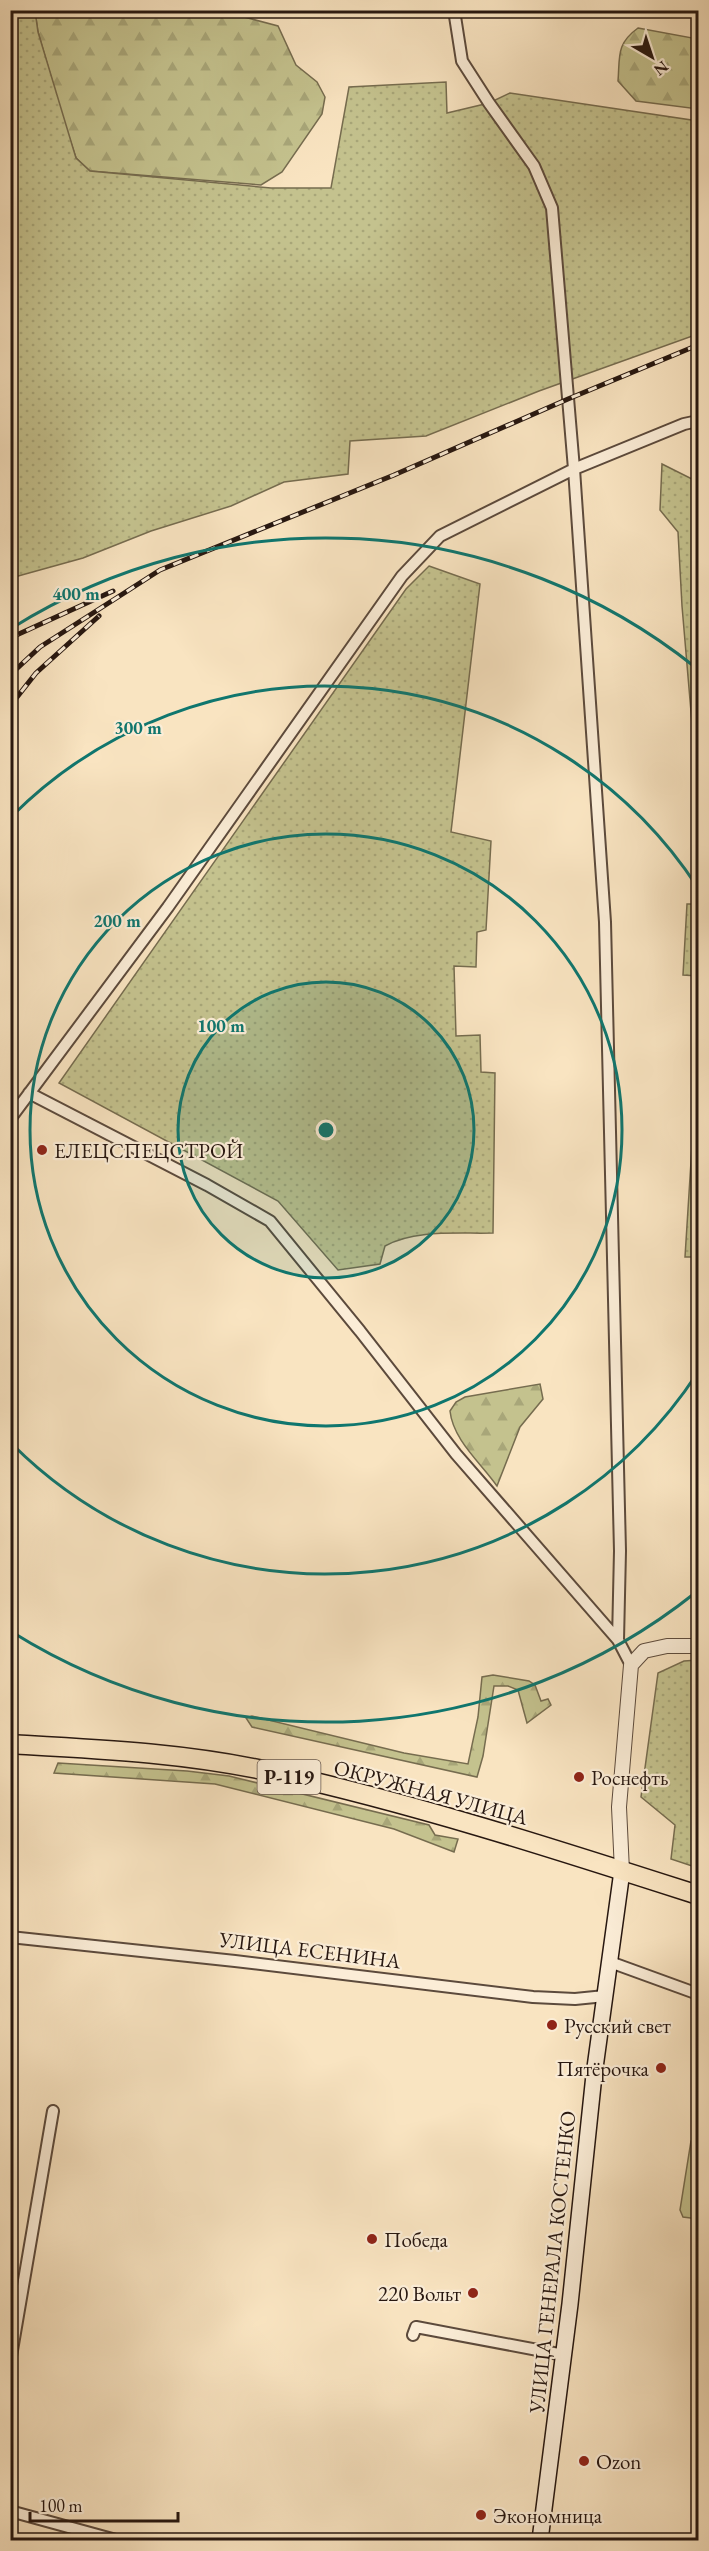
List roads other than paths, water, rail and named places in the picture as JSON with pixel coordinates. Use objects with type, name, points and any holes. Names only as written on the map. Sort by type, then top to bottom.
[{"type":"highway","name":"ОКРУЖНАЯ УЛИЦА","points":[[10,1744],[128,1751],[270,1772],[447,1817],[622,1871]]},
{"type":"highway","name":"Р-119","points":[[622,1871],[699,1895]]},
{"type":"main road","name":"УЛИЦА ГЕНЕРАЛА КОСТЕНКО","points":[[540,2541],[564,2355],[592,2086],[622,1871]]},
{"type":"street","points":[[454,10],[462,61],[489,104],[534,166],[552,208],[574,470],[605,922],[620,1540],[618,1640]]},
{"type":"street","points":[[10,1119],[168,907],[402,576],[440,536],[574,470],[684,424],[699,421]]},
{"type":"street","points":[[29,1093],[207,1185],[270,1221],[456,1454],[618,1640],[631,1665],[644,1651],[667,1646],[699,1646]]},
{"type":"street","name":"УЛИЦА ГЕНЕРАЛА КОСТЕНКО","points":[[622,1871],[619,1807],[631,1665]]},
{"type":"street","name":"УЛИЦА ЕСЕНИНА","points":[[10,1937],[235,1961],[533,1997],[605,1996]]},
{"type":"street","points":[[610,1962],[699,1994]]},
{"type":"street","points":[[10,2362],[53,2111]]},
{"type":"street","points":[[413,2335],[416,2327],[564,2355]]},
{"type":"street","points":[[10,2511],[116,2541]]},
{"type":"railway","points":[[10,675],[40,647],[160,570],[394,475],[698,345]]},
{"type":"railway","points":[[10,638],[113,591]]},
{"type":"railway","points":[[10,706],[36,673],[99,616]]},
{"type":"place","name":"ЕЛЕЦСПЕЦСТРОЙ","points":[[42,1150]]},
{"type":"place","name":"Роснефть","points":[[579,1777]]},
{"type":"place","name":"Русский свет","points":[[552,2025]]},
{"type":"place","name":"Пятёрочка","points":[[661,2068]]},
{"type":"place","name":"Победа","points":[[372,2239]]},
{"type":"place","name":"220 Вольт","points":[[473,2293]]},
{"type":"place","name":"Ozon","points":[[584,2461]]},
{"type":"place","name":"Экономница","points":[[481,2515]]}]
